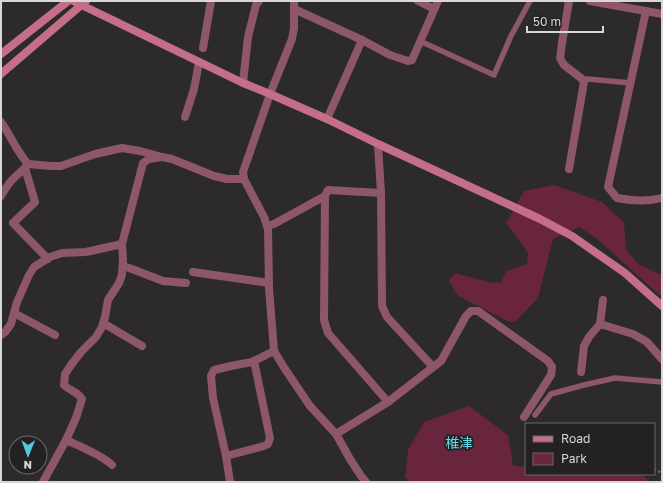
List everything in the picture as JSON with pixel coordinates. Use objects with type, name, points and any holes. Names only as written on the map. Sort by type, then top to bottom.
[{"type":"street","points":[[1,54],[68,1]]},
{"type":"street","points":[[73,1],[84,3],[243,83],[327,119],[540,218],[572,236],[625,273],[662,306]]},
{"type":"street","points":[[203,48],[211,1]]},
{"type":"street","points":[[243,83],[248,37],[256,5],[259,1]]},
{"type":"street","points":[[418,1],[434,9]]},
{"type":"street","points":[[366,482],[350,459],[336,434],[310,406],[274,351],[269,283],[268,228],[264,217],[244,179],[243,172],[270,94],[292,40],[294,28],[294,5],[390,55],[408,62],[412,60],[438,1]]},
{"type":"street","points":[[569,1],[560,58],[564,64],[584,82],[569,169]]},
{"type":"street","points":[[590,1],[662,14]]},
{"type":"street","points":[[1,74],[84,3]]},
{"type":"street","points":[[646,11],[608,187],[617,198],[635,201],[655,200],[662,198]]},
{"type":"street","points":[[327,119],[362,40]]},
{"type":"street","points":[[186,117],[194,89],[199,62]]},
{"type":"street","points":[[1,122],[27,166],[34,202],[13,223],[48,259]]},
{"type":"street","points":[[378,144],[381,193],[382,306],[387,317],[433,367]]},
{"type":"street","points":[[1,196],[14,178],[27,166],[61,166],[95,154],[122,148],[172,159],[214,176],[227,179],[244,179]]},
{"type":"street","points":[[43,482],[66,440],[76,418],[82,399],[80,395],[68,389],[64,385],[65,374],[81,352],[96,337],[103,323],[108,300],[119,283],[122,275],[122,244],[143,162],[149,158],[162,157]]},
{"type":"street","points":[[381,193],[328,190],[325,196],[324,320],[328,332],[388,402]]},
{"type":"street","points":[[267,226],[274,224],[325,196]]},
{"type":"street","points":[[1,335],[11,324],[17,302],[34,267],[62,253],[86,252],[122,244]]},
{"type":"street","points":[[123,266],[162,281],[186,283]]},
{"type":"street","points":[[194,272],[269,283]]},
{"type":"street","points":[[581,372],[584,346],[589,337],[600,324],[603,300]]},
{"type":"street","points":[[336,434],[388,402],[441,361],[466,316],[471,311],[478,311],[548,361],[552,367],[551,374],[524,417]]},
{"type":"street","points":[[14,313],[54,335]]},
{"type":"street","points":[[103,323],[142,346]]},
{"type":"street","points":[[600,324],[633,334],[647,342],[662,359]]},
{"type":"street","points":[[230,482],[226,456],[213,398],[211,376],[214,370],[254,361],[274,351]]},
{"type":"street","points":[[226,456],[264,446],[268,444],[270,438],[254,361]]},
{"type":"street","points":[[66,440],[102,457],[112,465]]},
{"type":"lane","points":[[420,41],[494,75],[530,1]]},
{"type":"lane","points":[[582,80],[588,79],[631,83]]},
{"type":"lane","points":[[535,415],[551,394],[584,385],[615,378],[662,382]]},
{"type":"green space","points":[[554,185],[602,202],[624,223],[626,249],[638,264],[662,275],[662,297],[596,238],[579,227],[553,239],[538,298],[516,321],[509,322],[457,295],[449,280],[455,273],[493,283],[501,282],[506,271],[527,264],[528,253],[506,223],[524,191]]},
{"type":"green space","points":[[469,406],[508,435],[513,465],[525,468],[525,475],[643,475],[649,482],[412,482],[405,478],[408,450],[424,422]]},
{"type":"district","name":"椎津","points":[[459,442]]}]
